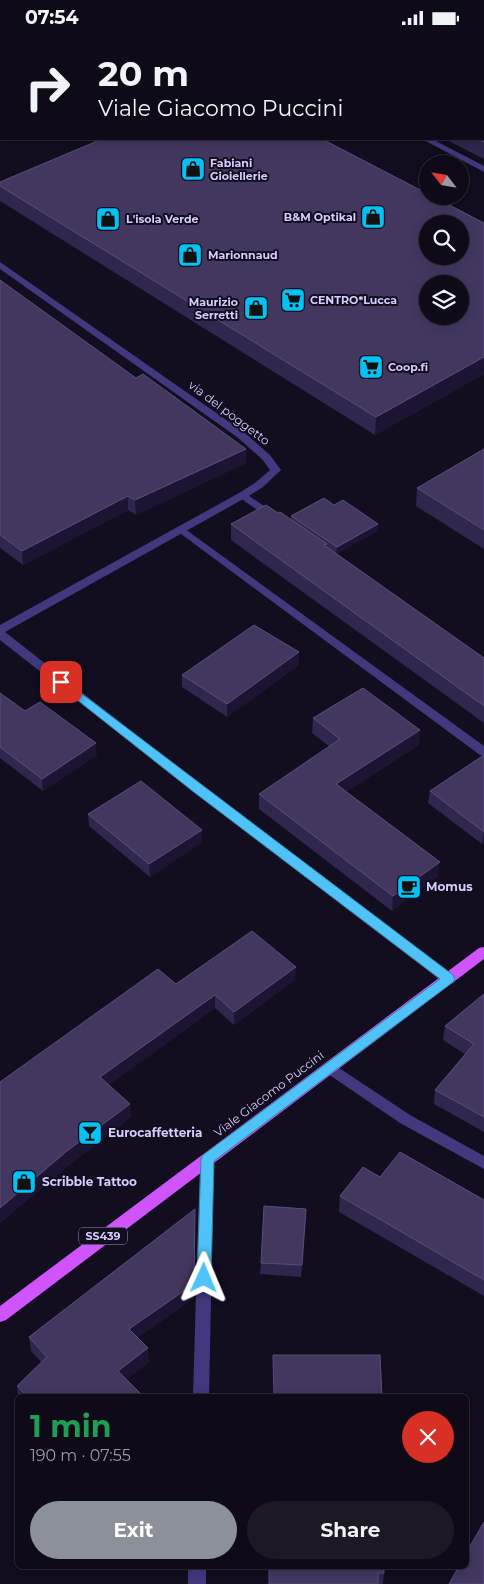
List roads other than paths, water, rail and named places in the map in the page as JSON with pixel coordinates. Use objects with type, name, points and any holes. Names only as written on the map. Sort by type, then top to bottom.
[{"type":"main road","name":"Viale Giacomo Puccini","points":[[0,1315],[484,952]]},
{"type":"street","points":[[428,140],[484,169]]},
{"type":"street","name":"via del poggetto","points":[[0,265],[240,435],[266,457],[276,470],[260,485],[243,495],[0,630]]},
{"type":"street","points":[[243,495],[283,523]]},
{"type":"street","points":[[181,529],[484,752]]},
{"type":"street","points":[[0,634],[199,790],[448,979]]},
{"type":"street","points":[[330,1068],[358,1090],[393,1113],[484,1163]]},
{"type":"street","points":[[202,1394],[207,1159]]},
{"type":"street","points":[[197,1569],[197,1584]]},
{"type":"place","name":"Fabiani Gioiellerie","points":[[193,169]]},
{"type":"place","name":"B&M Optikal","points":[[373,217]]},
{"type":"place","name":"L'isola Verde","points":[[108,219]]},
{"type":"place","name":"Marionnaud","points":[[190,255]]},
{"type":"place","name":"CENTRO*Lucca","points":[[293,300]]},
{"type":"place","name":"Maurizio Serretti","points":[[256,308]]},
{"type":"place","name":"Coop.fi","points":[[371,367]]},
{"type":"place","name":"Momus","points":[[409,887]]},
{"type":"place","name":"Eurocaffetteria","points":[[90,1133]]},
{"type":"place","name":"Scribble Tattoo","points":[[24,1182]]}]
